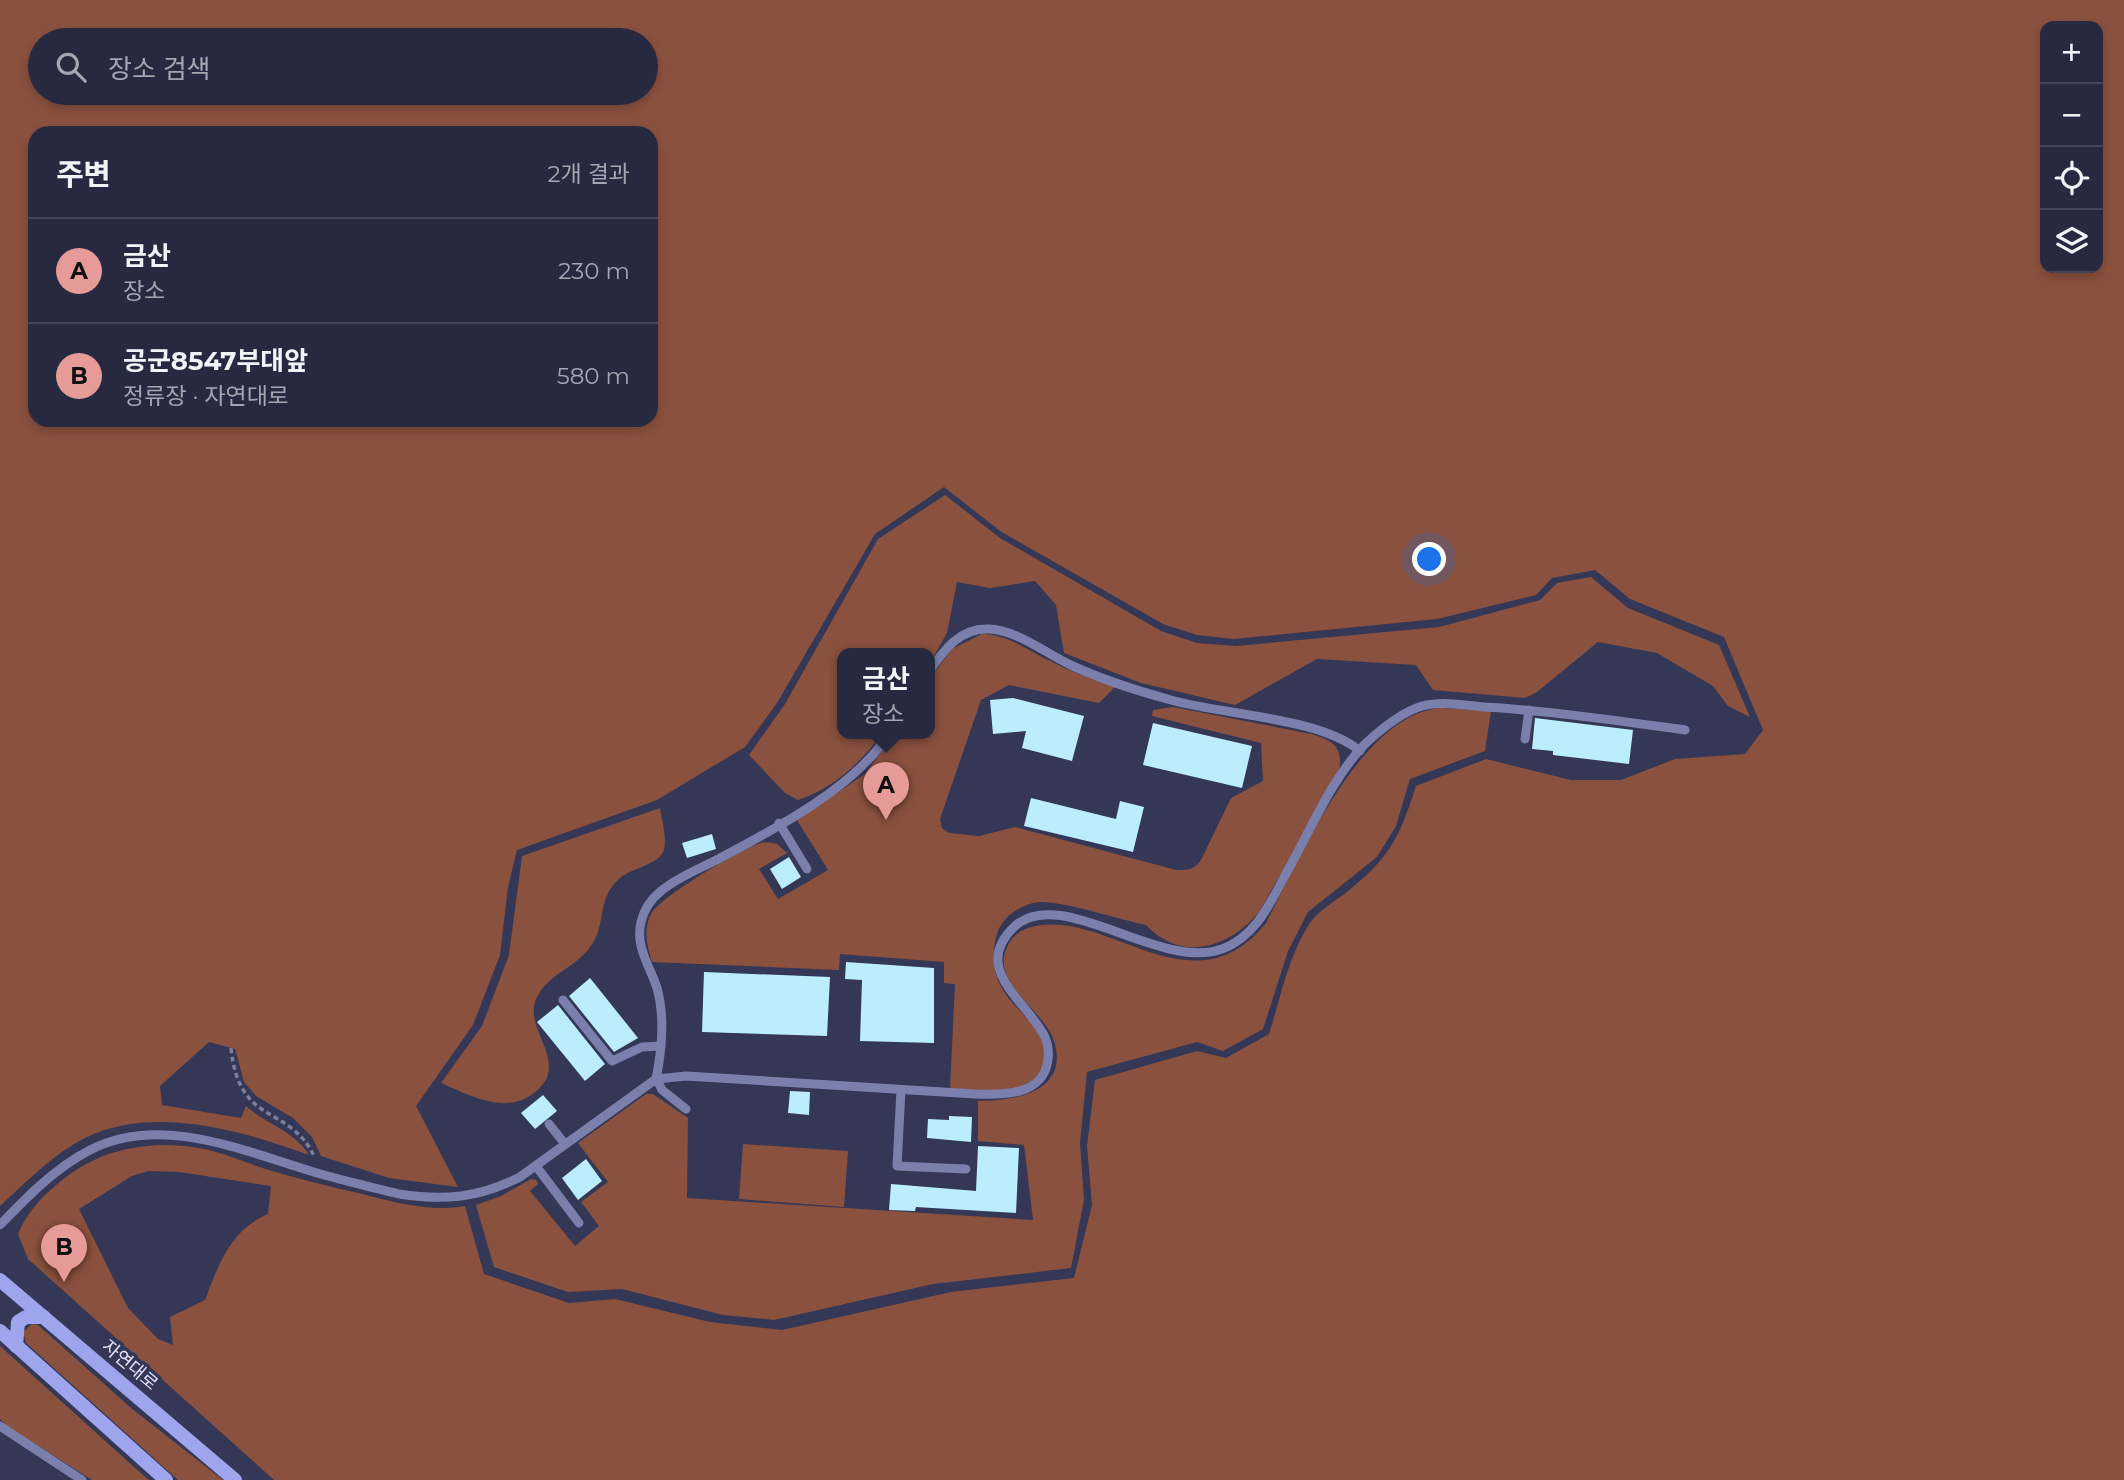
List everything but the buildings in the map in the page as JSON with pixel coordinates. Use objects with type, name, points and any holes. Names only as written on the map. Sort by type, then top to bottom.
[{"type":"main road","name":"자연대로","points":[[0,1280],[235,1480]]},
{"type":"main road","points":[[16,1346],[18,1322],[26,1317],[44,1317]]},
{"type":"main road","points":[[0,1331],[166,1480]]},
{"type":"lane","points":[[935,664],[952,642],[962,635],[985,629],[997,630],[1011,634],[1063,662],[1122,686],[1173,701],[1334,735],[1360,751]]},
{"type":"lane","points":[[0,1225],[26,1198],[72,1160],[92,1149],[133,1137],[182,1136],[210,1141],[319,1174],[399,1194],[431,1199],[457,1199],[499,1188],[536,1166],[656,1079],[686,1076],[901,1090],[1001,1094],[1019,1092],[1041,1078],[1048,1057],[1044,1035],[1005,983],[999,967],[998,952],[1004,936],[1017,924],[1031,917],[1064,917],[1183,953],[1220,950],[1236,943],[1260,919],[1343,773],[1360,751],[1380,732],[1420,707],[1435,704],[1529,710],[1685,730]]},
{"type":"lane","points":[[1525,739],[1529,710]]},
{"type":"lane","points":[[686,1109],[662,1090],[656,1079],[661,1046],[659,1000],[640,936],[645,911],[651,900],[671,883],[779,823],[849,779],[872,758],[885,739]]},
{"type":"lane","points":[[779,823],[807,869]]},
{"type":"lane","points":[[564,1000],[612,1060],[642,1047],[661,1046]]},
{"type":"lane","points":[[901,1090],[897,1166],[966,1169]]},
{"type":"lane","points":[[549,1124],[565,1144]]},
{"type":"lane","points":[[536,1166],[579,1223]]},
{"type":"lane","points":[[0,1426],[82,1480]]},
{"type":"path","points":[[231,1048],[234,1072],[240,1089],[252,1103],[307,1141],[319,1174]]},
{"type":"shaded area","points":[[0,0],[2124,0],[2124,1480],[274,1480],[28,1259],[18,1234],[32,1210],[58,1184],[98,1158],[135,1148],[174,1145],[212,1151],[284,1175],[394,1202],[429,1208],[465,1206],[484,1274],[569,1303],[615,1299],[710,1322],[782,1330],[951,1292],[1074,1278],[1092,1205],[1087,1146],[1095,1080],[1197,1051],[1226,1058],[1269,1034],[1302,936],[1317,914],[1362,880],[1383,857],[1398,834],[1416,786],[1486,759],[1571,780],[1621,780],[1675,759],[1745,754],[1763,730],[1724,637],[1630,599],[1595,570],[1552,578],[1536,595],[1437,619],[1234,639],[1197,635],[1163,624],[1000,531],[944,487],[875,534],[777,703],[745,747],[657,800],[517,850],[508,887],[500,955],[473,1025],[416,1106],[458,1187],[389,1178],[321,1156],[312,1137],[293,1118],[256,1096],[244,1082],[235,1049],[209,1042],[160,1086],[162,1105],[241,1118],[246,1106],[296,1140],[309,1155],[232,1131],[178,1123],[124,1125],[99,1132],[71,1146],[46,1164],[0,1206]],"holes":[[[148,1171],[179,1172],[271,1186],[268,1214],[244,1229],[235,1239],[221,1261],[205,1300],[170,1317],[173,1345],[158,1339],[128,1308],[79,1209],[132,1176]]]},
{"type":"shaded area","points":[[945,495],[1000,538],[1161,631],[1197,643],[1236,646],[1439,627],[1540,600],[1557,583],[1591,577],[1628,608],[1719,645],[1750,717],[1728,706],[1713,686],[1657,653],[1598,642],[1537,692],[1525,698],[1433,690],[1416,665],[1317,659],[1235,705],[1141,683],[1064,653],[1056,605],[1035,581],[990,588],[957,582],[947,633],[935,654],[935,648],[837,648],[837,739],[878,739],[845,774],[823,789],[798,800],[785,793],[749,755],[785,704],[878,539]]},
{"type":"shaded area","points":[[982,634],[992,635],[1115,687],[1099,703],[1009,685],[981,700],[940,819],[942,828],[949,833],[979,836],[1015,827],[1176,870],[1194,867],[1202,858],[1231,798],[1263,781],[1261,743],[1152,716],[1153,710],[1173,707],[1311,734],[1326,739],[1336,747],[1340,758],[1338,774],[1259,912],[1234,935],[1204,946],[1189,947],[1160,937],[1146,925],[1051,902],[1034,903],[1008,916],[997,934],[994,967],[1005,993],[1041,1036],[1045,1055],[1038,1074],[1029,1083],[1004,1091],[950,1089],[955,984],[944,983],[944,962],[840,954],[839,970],[652,962],[647,944],[649,920],[658,906],[702,874],[751,847],[765,842],[777,844],[787,853],[759,869],[778,899],[828,870],[797,820],[865,774],[891,739],[935,739],[935,671],[952,649]]},
{"type":"shaded area","points":[[1441,708],[1491,711],[1485,751],[1410,779],[1396,826],[1377,857],[1308,912],[1288,951],[1263,1029],[1223,1051],[1197,1042],[1087,1072],[1080,1143],[1084,1200],[1071,1268],[933,1284],[774,1320],[723,1315],[622,1289],[568,1292],[494,1267],[476,1205],[501,1196],[531,1179],[536,1180],[538,1184],[530,1191],[575,1246],[599,1226],[581,1202],[608,1182],[578,1143],[646,1094],[653,1094],[688,1118],[687,1198],[1033,1220],[1024,1145],[978,1141],[978,1101],[1007,1099],[1036,1090],[1054,1072],[1057,1058],[1054,1041],[1048,1029],[1011,984],[1005,972],[1004,959],[1012,939],[1028,928],[1057,925],[1087,930],[1178,959],[1208,960],[1237,949],[1266,923],[1315,829],[1359,762],[1385,735],[1412,716]]},
{"type":"shaded area","points":[[660,808],[665,840],[661,855],[620,878],[613,886],[605,901],[598,933],[589,949],[546,985],[534,1005],[535,1019],[548,1059],[549,1072],[543,1084],[528,1097],[518,1101],[495,1103],[441,1083],[482,1026],[509,955],[522,856]]},
{"type":"shaded area","points":[[743,1144],[848,1151],[844,1207],[739,1199]]},
{"type":"shaded area","points":[[32,1324],[38,1325],[131,1408],[223,1480],[178,1480],[26,1343],[23,1332]]},
{"type":"shaded area","points":[[0,1346],[149,1480],[92,1480],[7,1426],[0,1419]]},
{"type":"place","name":"금산","points":[[886,820]]},
{"type":"place","name":"공군8547부대앞","points":[[64,1282]]}]
